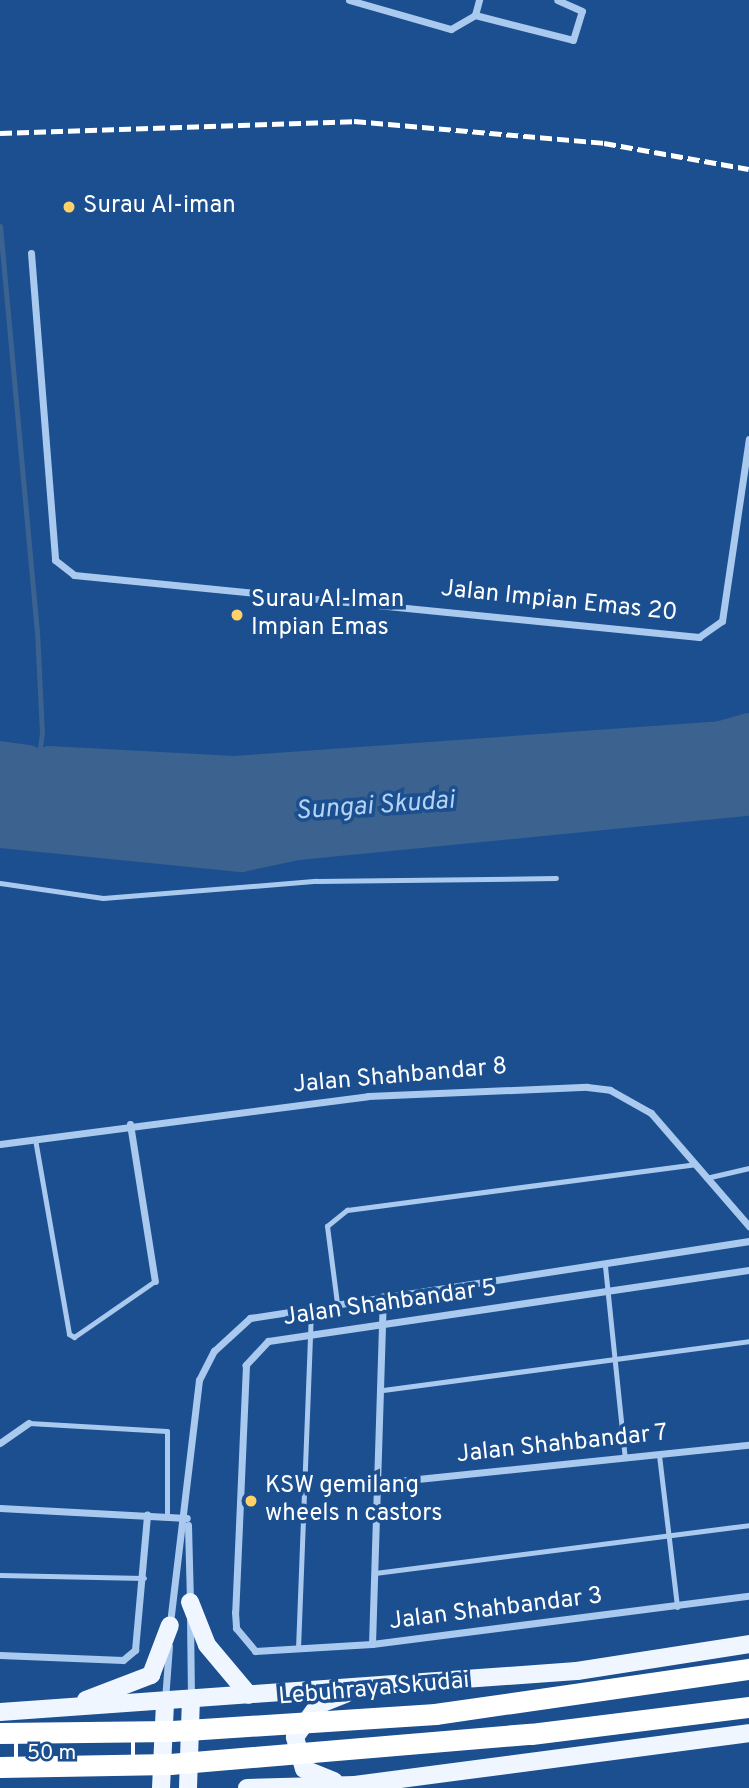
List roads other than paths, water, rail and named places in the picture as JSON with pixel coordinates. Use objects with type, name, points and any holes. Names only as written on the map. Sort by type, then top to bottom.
[{"type":"highway","name":"Lebuhraya Skudai","points":[[0,1733],[172,1731],[435,1714],[749,1669]]},
{"type":"highway","points":[[0,1767],[184,1762],[531,1734],[749,1707]]},
{"type":"main road","points":[[190,1602],[207,1645],[249,1695]]},
{"type":"main road","points":[[49,1711],[126,1689],[150,1675],[162,1658],[170,1625]]},
{"type":"main road","points":[[0,1712],[49,1711],[577,1671],[749,1644]]},
{"type":"main road","points":[[355,1785],[304,1769],[295,1737],[318,1705],[373,1687]]},
{"type":"main road","points":[[188,1788],[191,1699]]},
{"type":"main road","points":[[161,1788],[165,1702]]},
{"type":"main road","points":[[247,1788],[355,1785],[749,1733]]},
{"type":"street","points":[[349,0],[451,29],[475,15],[573,40],[582,10],[557,0]]},
{"type":"street","points":[[475,15],[479,0]]},
{"type":"street","name":"Jalan Impian Emas 20","points":[[31,253],[55,560],[74,575],[699,637],[722,621],[749,439]]},
{"type":"street","name":"Jalan Shahbandar 8","points":[[0,1144],[130,1124],[441,1089],[587,1087],[610,1090],[651,1113],[749,1226]]},
{"type":"street","points":[[130,1124],[155,1281]]},
{"type":"street","points":[[165,1702],[170,1625],[187,1518],[194,1409],[205,1364],[250,1318],[383,1296],[605,1266],[749,1241]]},
{"type":"street","name":"Jalan Shahbandar 5","points":[[247,1646],[235,1612],[246,1365],[268,1341],[749,1270]]},
{"type":"street","points":[[372,1644],[383,1390],[383,1296]]},
{"type":"street","points":[[0,1443],[29,1423]]},
{"type":"street","name":"Jalan Shahbandar 7","points":[[379,1483],[749,1445]]},
{"type":"street","points":[[0,1508],[187,1518]]},
{"type":"street","points":[[0,1656],[123,1660],[135,1650],[144,1578],[147,1515]]},
{"type":"street","points":[[187,1518],[191,1699]]},
{"type":"street","name":"Jalan Shahbandar 3","points":[[247,1646],[298,1649],[372,1644],[749,1596]]},
{"type":"lane","points":[[0,883],[103,898],[316,881],[556,878]]},
{"type":"lane","points":[[35,1139],[69,1334],[86,1330],[155,1281]]},
{"type":"lane","points":[[337,1303],[327,1226],[347,1210],[695,1164]]},
{"type":"lane","points":[[706,1178],[749,1168]]},
{"type":"lane","points":[[605,1266],[625,1458]]},
{"type":"lane","points":[[298,1649],[311,1307]]},
{"type":"lane","points":[[383,1390],[749,1341]]},
{"type":"lane","points":[[29,1423],[167,1431],[167,1515]]},
{"type":"lane","points":[[659,1455],[677,1607]]},
{"type":"lane","points":[[375,1573],[749,1525]]},
{"type":"lane","points":[[0,1575],[144,1578]]},
{"type":"water","name":"Sungai Skudai","points":[[749,728],[749,801],[298,845],[241,857],[0,833],[0,756],[234,771],[721,736]]},
{"type":"waterway","points":[[0,226],[37,631],[42,733],[37,767]]},
{"type":"waterway","points":[[49,761],[234,771],[721,736],[749,728]]},
{"type":"waterway","points":[[0,756],[29,760]]},
{"type":"waterway","name":"Sungai Skudai","points":[[0,833],[241,857],[298,845],[749,801]]},
{"type":"railway","points":[[0,133],[354,121],[604,143],[749,169]]},
{"type":"place","name":"Surau Al-iman","points":[[69,207]]},
{"type":"place","name":"Surau Al-Iman Impian Emas","points":[[237,615]]},
{"type":"place","name":"KSW gemilang wheels n castors","points":[[251,1501]]}]
